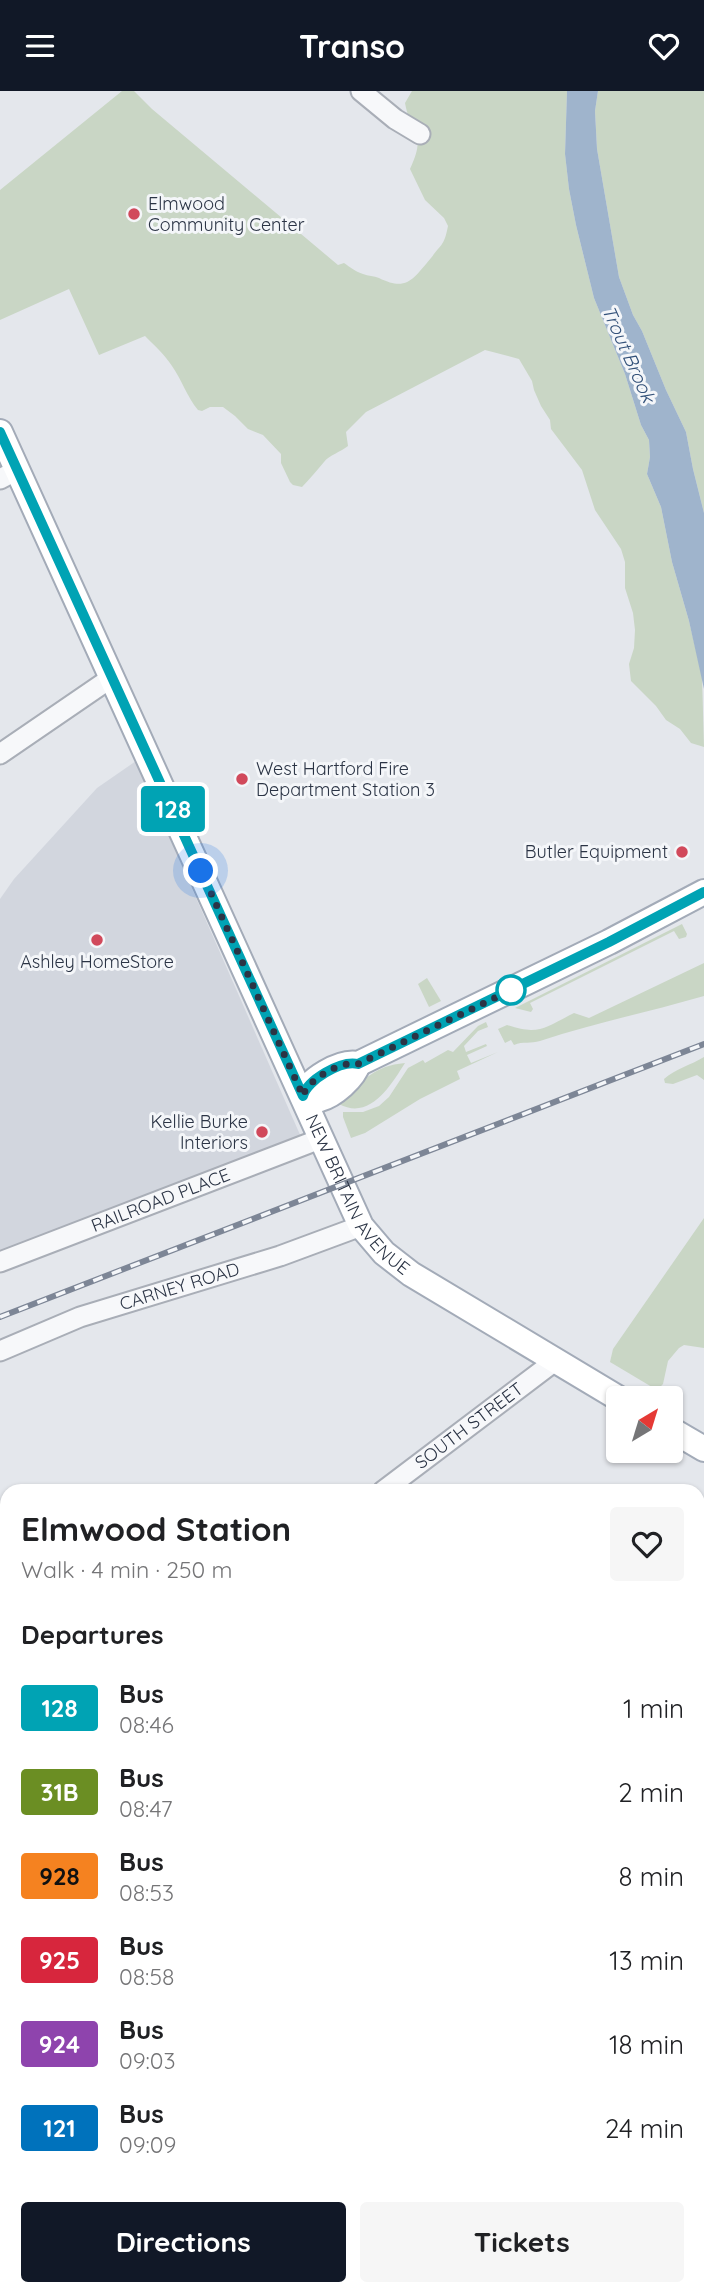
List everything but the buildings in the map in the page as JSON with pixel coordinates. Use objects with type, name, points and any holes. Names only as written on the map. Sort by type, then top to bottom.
[{"type":"main road","name":"NEW BRITAIN AVENUE","points":[[0,432],[8,475],[111,678],[361,1226],[384,1253],[411,1274],[606,1391]]},
{"type":"main road","points":[[303,1096],[312,1100],[321,1099],[350,1080],[358,1064],[609,942],[704,892]]},
{"type":"main road","points":[[683,1437],[704,1450]]},
{"type":"street","points":[[361,91],[395,119],[420,134]]},
{"type":"street","points":[[0,754],[111,678]]},
{"type":"street","name":"RAILROAD PLACE","points":[[0,1262],[320,1139]]},
{"type":"street","name":"CARNEY ROAD","points":[[0,1351],[80,1317],[287,1254],[361,1226]]},
{"type":"street","name":"SOUTH STREET","points":[[392,1484],[555,1360]]},
{"type":"shaded area","points":[[136,761],[301,1137],[0,1270],[0,899],[14,879],[97,788]]},
{"type":"green space","points":[[122,91],[134,91],[338,265],[344,263],[360,273],[396,284],[409,281],[419,272],[442,244],[448,226],[444,218],[425,200],[410,169],[417,141],[405,103],[412,91],[567,91],[565,154],[576,225],[594,298],[649,440],[647,474],[661,507],[672,562],[702,676],[704,747],[691,743],[631,681],[629,664],[634,648],[635,630],[625,588],[625,562],[621,549],[595,510],[582,470],[551,429],[550,420],[519,359],[485,350],[366,412],[346,432],[348,446],[326,460],[302,487],[290,482],[281,463],[281,454],[263,435],[248,429],[223,407],[198,410],[169,362],[145,336],[99,355],[69,289],[0,320],[0,190]]},
{"type":"green space","points":[[598,91],[704,91],[704,513],[686,432],[633,315],[619,277],[597,149],[595,111]]},
{"type":"green space","points":[[682,924],[686,937],[679,939],[674,931],[530,1003],[533,1009],[531,1012],[515,1008]]},
{"type":"green space","points":[[704,963],[704,996],[537,1042],[514,1045],[511,1040],[505,1043],[498,1029],[507,1025],[535,1030],[574,1013],[589,1018]]},
{"type":"green space","points":[[427,978],[441,1001],[429,1007],[418,984]]},
{"type":"green space","points":[[486,1022],[488,1027],[478,1031],[464,1046],[466,1052],[486,1044],[487,1046],[467,1055],[471,1063],[498,1052],[457,1071],[460,1079],[420,1099],[365,1133],[351,1138],[343,1112],[363,1112],[379,1106],[389,1097],[408,1068],[423,1060],[425,1063],[448,1050],[453,1052],[478,1026]]},
{"type":"green space","points":[[704,1057],[704,1080],[697,1075],[673,1084],[665,1083],[664,1079],[668,1076]]},
{"type":"green space","points":[[405,1063],[386,1090],[370,1104],[350,1108],[339,1104],[378,1070]]},
{"type":"green space","points":[[704,1218],[704,1348],[684,1345],[679,1348],[668,1361],[661,1386],[650,1386],[610,1362],[613,1349]]},
{"type":"water","name":"Trout Brook","points":[[567,91],[598,91],[595,111],[597,149],[619,277],[633,315],[686,432],[704,513],[704,689],[661,507],[647,474],[649,440],[594,298],[576,225],[565,154]]},
{"type":"railway","points":[[0,1317],[704,1044]]},
{"type":"bus line","name":"128","points":[[0,432],[303,1096],[304,1089],[310,1083],[340,1065],[350,1062],[358,1064],[609,942],[704,892]]},
{"type":"place","name":"Elmwood Community Center","points":[[134,214]]},
{"type":"place","name":"West Hartford Fire Department Station 3","points":[[242,779]]},
{"type":"place","name":"Butler Equipment","points":[[682,852]]},
{"type":"place","name":"Ashley HomeStore","points":[[97,940]]},
{"type":"place","name":"Kellie Burke Interiors","points":[[262,1132]]},
{"type":"route","points":[[201,871],[303,1096],[304,1089],[310,1083],[340,1065],[350,1062],[358,1064],[511,990]]}]
